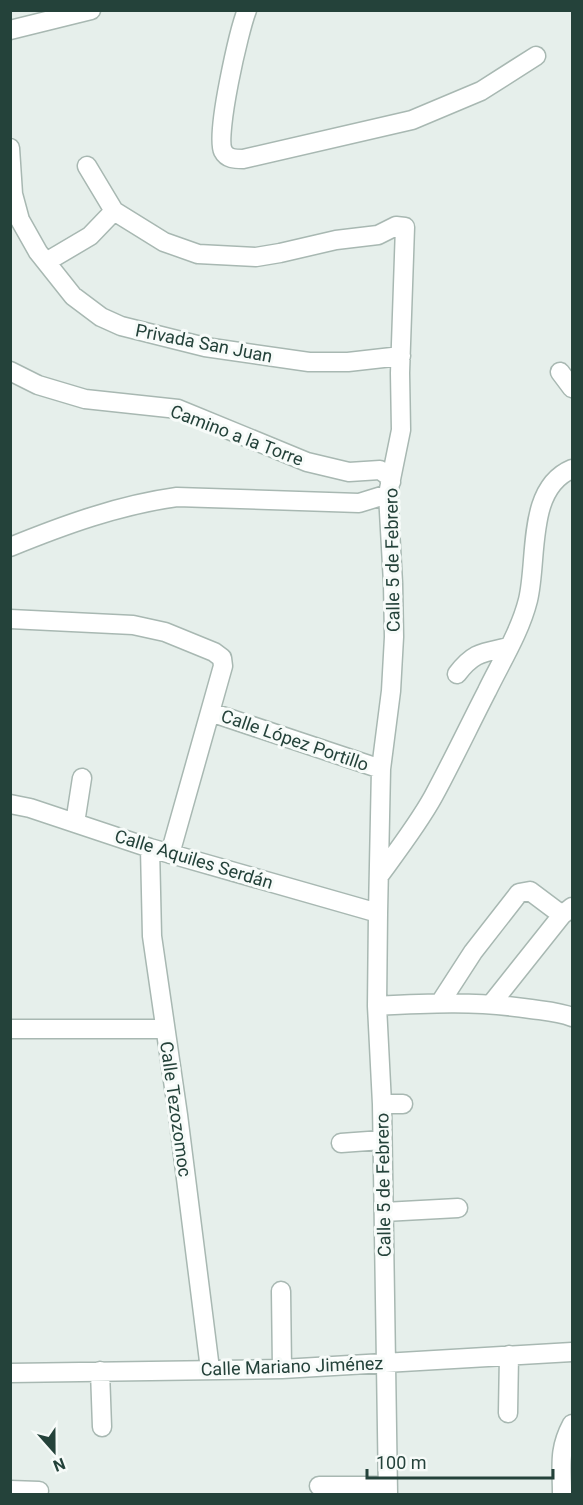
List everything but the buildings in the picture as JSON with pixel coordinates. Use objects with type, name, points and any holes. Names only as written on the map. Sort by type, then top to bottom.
[{"type":"street","points":[[247,10],[236,50],[221,129],[224,152],[228,157],[236,159],[254,157],[412,120],[481,91],[537,57]]},
{"type":"street","points":[[10,30],[85,11]]},
{"type":"street","name":"Privada San Juan","points":[[10,148],[15,207],[29,237],[73,296],[101,317],[121,326],[206,347],[309,362],[348,362],[400,356]]},
{"type":"street","points":[[46,262],[90,236],[114,212],[87,166]]},
{"type":"street","name":"Calle 5 de Febrero","points":[[114,212],[164,242],[198,254],[226,257],[256,257],[280,253],[336,240],[378,235],[396,226],[405,227],[400,356],[401,430],[389,488],[394,637],[391,691],[381,769],[378,913],[377,1006],[382,1104],[388,1490]]},
{"type":"street","name":"Camino a la Torre","points":[[10,371],[38,385],[85,399],[178,409],[307,462],[349,472],[380,471],[387,475],[389,488]]},
{"type":"street","points":[[560,372],[573,388]]},
{"type":"street","points":[[379,876],[432,798],[522,620],[528,598],[539,518],[546,492],[555,479],[573,469]]},
{"type":"street","points":[[10,547],[61,526],[153,501],[177,497],[359,503],[389,488]]},
{"type":"street","points":[[10,619],[149,628],[222,658],[223,666],[170,854]]},
{"type":"street","points":[[457,674],[473,656],[509,647]]},
{"type":"street","name":"Calle López Portillo","points":[[210,712],[381,769]]},
{"type":"street","points":[[75,823],[82,778]]},
{"type":"street","name":"Calle Aquiles Serdán","points":[[10,804],[170,854],[378,913]]},
{"type":"street","name":"Calle Tezozomoc","points":[[150,848],[152,936],[178,1115],[210,1369]]},
{"type":"street","points":[[440,1003],[473,952],[516,896],[523,891],[530,891],[567,911],[492,1003]]},
{"type":"street","points":[[377,1006],[492,1003],[573,1017]]},
{"type":"street","points":[[10,1029],[164,1029]]},
{"type":"street","points":[[382,1104],[403,1104]]},
{"type":"street","points":[[341,1143],[382,1140]]},
{"type":"street","points":[[384,1212],[458,1208]]},
{"type":"street","points":[[280,1291],[282,1369]]},
{"type":"street","name":"Calle Mariano Jiménez","points":[[10,1373],[282,1369],[573,1352]]},
{"type":"street","points":[[508,1413],[509,1355]]},
{"type":"street","points":[[100,1371],[102,1427]]},
{"type":"street","points":[[562,1494],[560,1463],[564,1439],[573,1424]]},
{"type":"street","points":[[319,1486],[388,1490]]},
{"type":"street","points":[[10,1490],[39,1491]]}]
